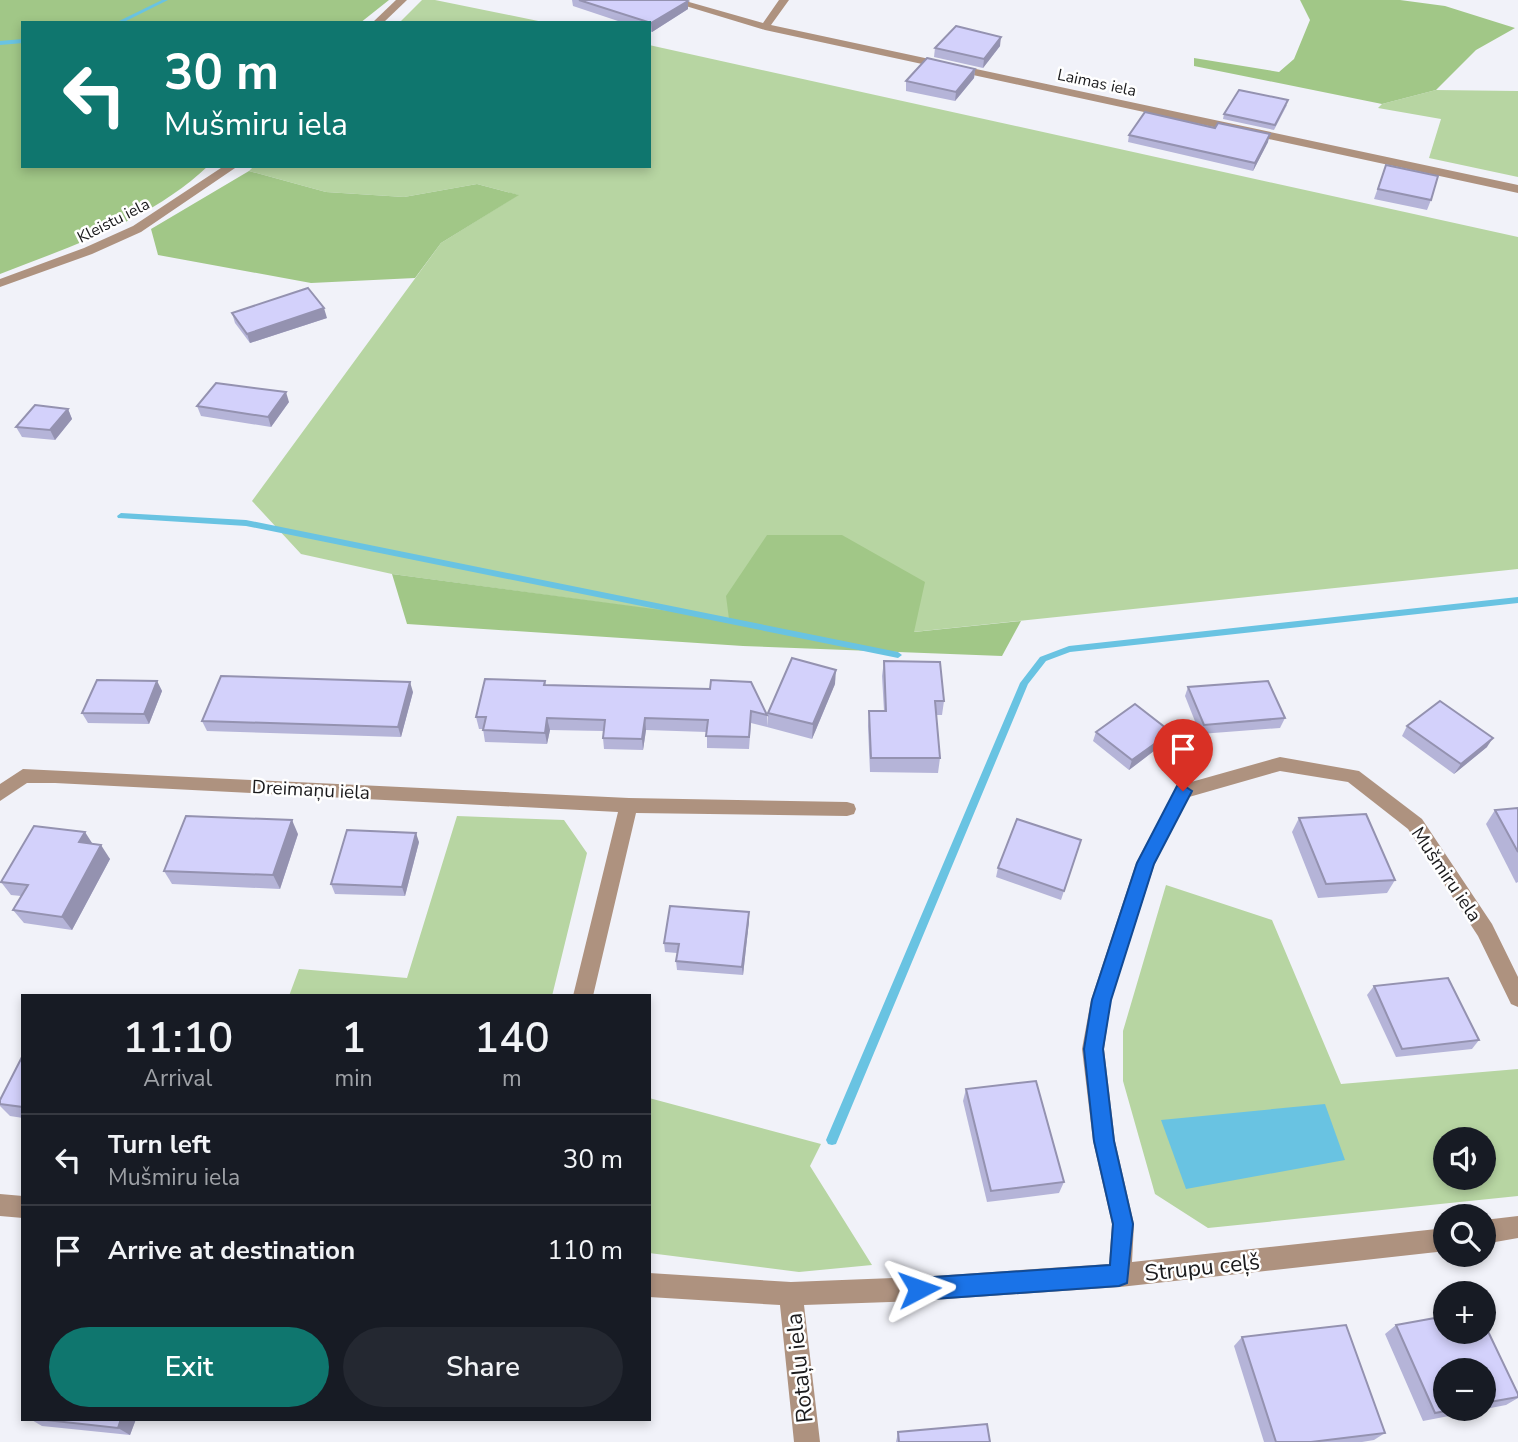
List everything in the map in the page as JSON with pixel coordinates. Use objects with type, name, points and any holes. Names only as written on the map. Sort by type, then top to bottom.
[{"type":"street","points":[[379,21],[402,0]]},
{"type":"street","name":"Laimas iela","points":[[671,0],[765,27],[1518,189]]},
{"type":"street","points":[[765,27],[783,0]]},
{"type":"street","name":"Kleistu iela","points":[[0,283],[88,251],[137,229],[229,168]]},
{"type":"street","name":"Mušmiru iela","points":[[1119,1275],[1123,1224],[1104,1141],[1094,1049],[1101,1000],[1146,863],[1183,791],[1280,764],[1353,776],[1415,824],[1485,930],[1518,998]]},
{"type":"street","name":"Dreimaņu iela","points":[[0,794],[23,776],[55,776],[629,805],[847,809]]},
{"type":"street","points":[[583,994],[629,805]]},
{"type":"street","points":[[0,1205],[21,1207]]},
{"type":"street","points":[[1496,1230],[1518,1227]]},
{"type":"street","name":"Strupu ceļš","points":[[651,1285],[791,1294],[919,1289],[1119,1275],[1433,1240]]},
{"type":"street","name":"Rotaļu iela","points":[[791,1294],[807,1442]]},
{"type":"green space","points":[[0,0],[389,0],[363,21],[21,21],[21,168],[206,168],[162,202],[136,217],[82,242],[0,274]]},
{"type":"green space","points":[[422,0],[435,0],[538,21],[401,21]]},
{"type":"green space","points":[[1300,0],[1400,0],[1445,6],[1515,28],[1476,50],[1436,90],[1382,104],[1194,66],[1194,58],[1279,72],[1294,59],[1310,20]]},
{"type":"green space","points":[[651,45],[1518,237],[1518,569],[913,632],[729,620],[392,574],[301,554],[252,501],[441,243],[518,195],[477,184],[404,197],[326,192],[249,171],[252,168],[651,168]]},
{"type":"green space","points":[[1436,90],[1518,91],[1518,177],[1429,158],[1441,119],[1378,108],[1382,104]]},
{"type":"green space","points":[[249,171],[326,192],[404,197],[477,184],[519,195],[441,243],[415,278],[311,283],[158,255],[151,229]]},
{"type":"green space","points":[[767,535],[842,535],[925,582],[914,632],[1021,621],[1002,656],[743,646],[407,624],[392,574],[729,619],[726,596]]},
{"type":"green space","points":[[457,816],[564,820],[587,853],[552,994],[290,994],[299,969],[407,978]]},
{"type":"green space","points":[[1166,885],[1272,920],[1341,1084],[1518,1069],[1518,1196],[1208,1228],[1155,1194],[1123,1081],[1123,1031]]},
{"type":"green space","points":[[651,1099],[821,1144],[810,1166],[872,1265],[799,1272],[651,1253]]},
{"type":"water","points":[[1325,1104],[1345,1160],[1186,1189],[1161,1120]]},
{"type":"building","points":[[579,0],[688,1],[651,23]]},
{"type":"building","points":[[956,26],[1001,37],[984,59],[935,48]]},
{"type":"building","points":[[927,58],[975,69],[956,92],[906,81]]},
{"type":"building","points":[[1239,90],[1288,100],[1275,125],[1224,114]]},
{"type":"building","points":[[1145,112],[1215,128],[1218,123],[1270,134],[1255,163],[1129,135]]},
{"type":"building","points":[[1386,165],[1438,176],[1431,200],[1378,189]]},
{"type":"building","points":[[308,288],[324,308],[247,334],[232,313]]},
{"type":"building","points":[[216,383],[286,392],[268,417],[197,406]]},
{"type":"building","points":[[35,405],[68,409],[50,430],[16,427]]},
{"type":"building","points":[[792,658],[836,670],[813,724],[768,713]]},
{"type":"building","points":[[884,661],[940,662],[944,701],[935,701],[940,758],[871,758],[869,711],[886,711]]},
{"type":"building","points":[[221,676],[410,682],[398,727],[202,721]]},
{"type":"building","points":[[485,679],[545,681],[544,685],[710,689],[711,680],[751,682],[767,715],[751,711],[749,737],[706,736],[708,720],[645,718],[642,739],[603,738],[605,720],[547,718],[545,733],[483,730],[486,717],[476,717]]},
{"type":"building","points":[[97,680],[157,681],[144,714],[82,713]]},
{"type":"building","points":[[1268,681],[1285,718],[1204,725],[1188,687]]},
{"type":"building","points":[[1440,701],[1493,738],[1461,764],[1407,726]]},
{"type":"building","points":[[1135,704],[1171,732],[1132,760],[1096,732]]},
{"type":"building","points":[[1518,808],[1518,852],[1495,810]]},
{"type":"building","points":[[1366,814],[1395,880],[1326,884],[1299,818]]},
{"type":"building","points":[[186,816],[292,820],[273,875],[164,871]]},
{"type":"building","points":[[1017,819],[1081,840],[1064,891],[998,868]]},
{"type":"building","points":[[34,826],[85,832],[79,842],[101,845],[62,917],[13,910],[28,885],[1,882]]},
{"type":"building","points":[[347,830],[416,833],[402,887],[331,884]]},
{"type":"building","points":[[670,906],[749,912],[742,967],[676,961],[679,944],[664,943]]},
{"type":"building","points":[[1448,978],[1479,1040],[1402,1049],[1374,986]]},
{"type":"building","points":[[21,1059],[21,1107],[0,1104]]},
{"type":"building","points":[[1036,1081],[1064,1182],[991,1191],[966,1089]]},
{"type":"building","points":[[1433,1318],[1433,1344],[1494,1344],[1518,1397],[1496,1401],[1496,1358],[1433,1358],[1433,1408],[1396,1325]]},
{"type":"building","points":[[1346,1325],[1385,1433],[1311,1442],[1276,1442],[1242,1337]]},
{"type":"building","points":[[55,1421],[120,1421],[118,1428]]},
{"type":"building","points":[[987,1424],[990,1442],[899,1442],[898,1432]]},
{"type":"waterway","points":[[121,21],[166,0]]},
{"type":"waterway","points":[[0,43],[21,41]]},
{"type":"waterway","points":[[121,516],[246,523],[898,655]]},
{"type":"waterway","points":[[832,1140],[1024,683],[1043,659],[1069,649],[1518,600]]},
{"type":"route","points":[[919,1289],[1119,1275],[1123,1224],[1104,1141],[1094,1049],[1101,1000],[1146,863],[1183,791]]}]
